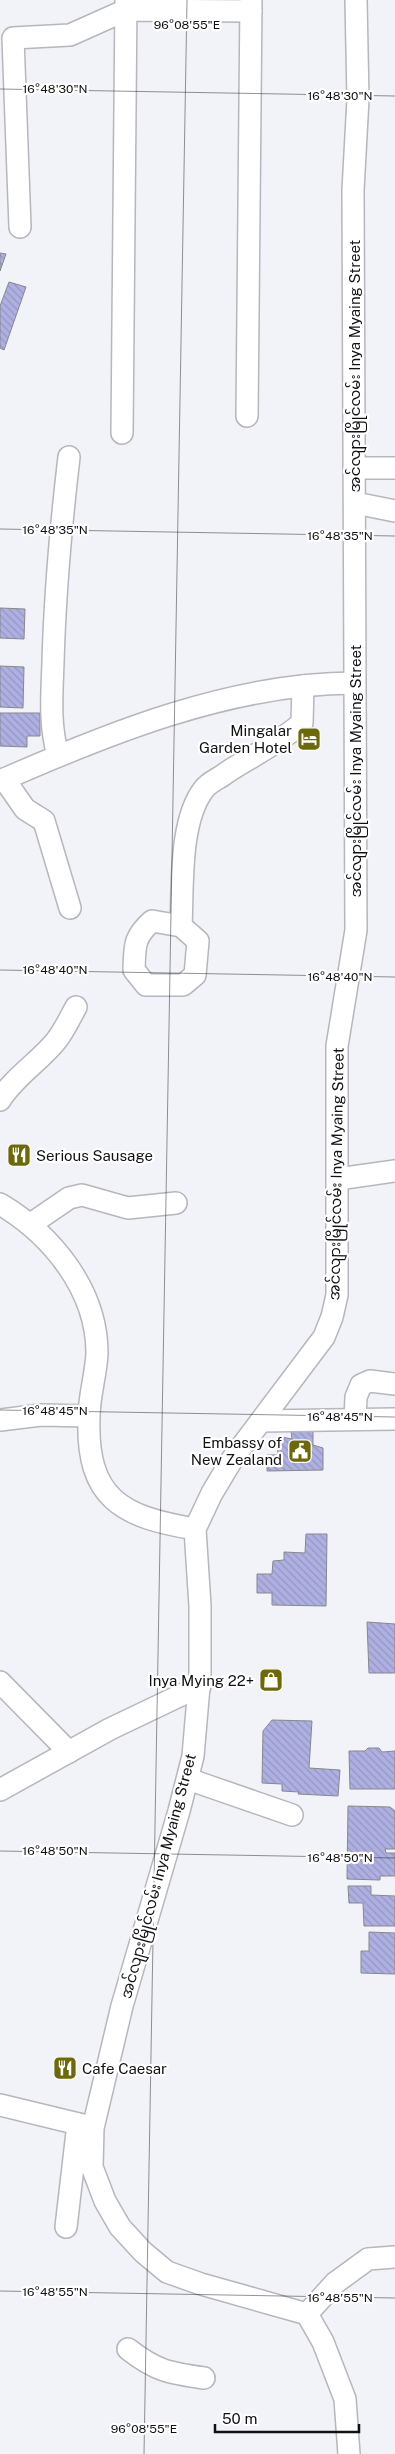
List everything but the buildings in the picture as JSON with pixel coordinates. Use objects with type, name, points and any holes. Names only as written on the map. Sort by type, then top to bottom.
[{"type":"street","name":"အင်လျားမြိုင်လမ်း Inya Myaing Street","points":[[307,2314],[201,2284],[167,2272],[143,2252],[120,2227],[105,2201],[92,2167],[86,2126],[130,1980],[193,1756],[200,1686],[200,1606],[195,1529],[212,1493],[232,1458],[324,1337],[332,1317],[336,1295],[338,1179],[337,1046],[356,930],[353,190],[358,99],[356,0]]},
{"type":"street","points":[[122,433],[126,5]]},
{"type":"street","points":[[20,228],[13,38],[70,34],[126,5],[251,6],[247,416]]},
{"type":"street","points":[[58,756],[51,732],[54,611],[62,517],[70,457]]},
{"type":"street","points":[[354,468],[395,468]]},
{"type":"street","points":[[355,503],[395,510]]},
{"type":"street","points":[[70,908],[44,821],[26,809],[2,780],[58,756],[177,713],[284,688],[354,683]]},
{"type":"street","points":[[181,926],[185,851],[191,814],[205,788],[260,751],[284,740],[302,723],[304,686]]},
{"type":"street","points":[[0,1100],[7,1088],[22,1077],[56,1040],[76,1007]]},
{"type":"street","points":[[338,1179],[395,1171]]},
{"type":"street","points":[[31,1224],[69,1198],[82,1195],[128,1208],[176,1203]]},
{"type":"street","points":[[0,1204],[31,1224],[62,1257],[86,1300],[97,1352],[88,1416],[92,1465],[99,1483],[115,1503],[138,1515],[165,1524],[195,1529]]},
{"type":"street","points":[[355,1419],[356,1397],[361,1385],[370,1381],[395,1384]]},
{"type":"street","points":[[0,1420],[40,1415],[88,1416]]},
{"type":"street","points":[[261,1420],[395,1419]]},
{"type":"street","points":[[0,1682],[69,1752]]},
{"type":"street","points":[[1,1788],[200,1686]]},
{"type":"street","points":[[188,1779],[292,1815]]},
{"type":"street","points":[[0,2105],[86,2126],[66,2227]]},
{"type":"street","points":[[349,2454],[345,2399],[324,2342],[307,2314],[334,2283],[368,2259],[395,2257]]},
{"type":"street","points":[[128,2349],[149,2365],[175,2374],[204,2378]]},
{"type":"place","name":"Mingalar Garden Hotel","points":[[309,739]]},
{"type":"place","name":"Serious Sausage","points":[[19,1155]]},
{"type":"place","name":"Embassy of New Zealand","points":[[300,1451]]},
{"type":"place","name":"Inya Mying 22+","points":[[271,1680]]},
{"type":"place","name":"Cafe Caesar","points":[[65,2068]]}]
